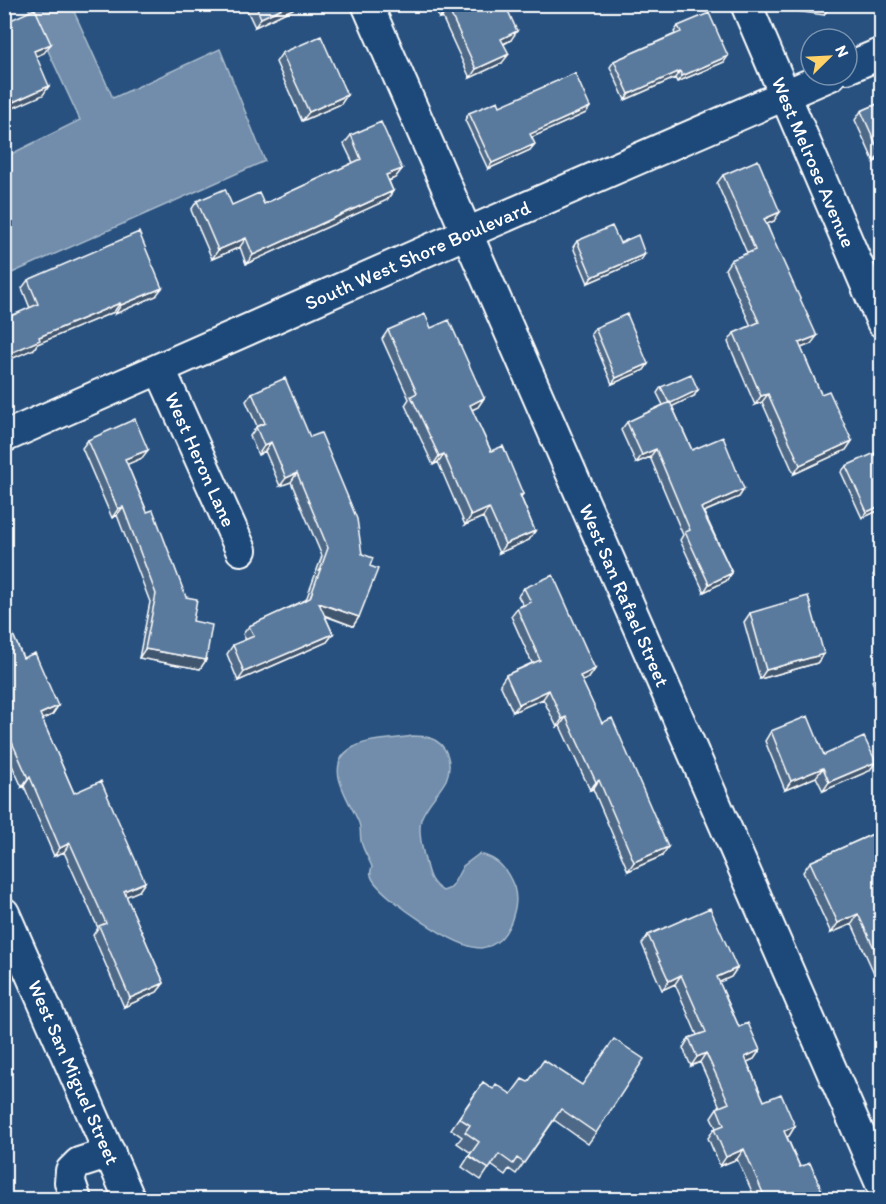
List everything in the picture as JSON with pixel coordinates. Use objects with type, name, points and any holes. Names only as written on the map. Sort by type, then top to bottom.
[{"type":"street","name":"West San Rafael Street","points":[[367,4],[882,1186]]},
{"type":"street","name":"West Melrose Avenue","points":[[746,4],[882,322]]},
{"type":"street","points":[[859,63],[882,53]]},
{"type":"street","name":"South West Shore Boulevard","points":[[4,436],[804,87]]},
{"type":"street","name":"West Heron Lane","points":[[160,369],[241,550]]},
{"type":"street","name":"West San Miguel Street","points":[[4,912],[17,974],[110,1153],[130,1200]]},
{"type":"street","points":[[76,1200],[70,1182],[71,1171],[80,1163],[110,1153]]},
{"type":"water","points":[[27,5],[71,5],[113,98],[220,49],[265,161],[5,276],[5,157],[80,120]]},
{"type":"water","points":[[412,736],[426,737],[436,741],[445,750],[449,761],[446,780],[426,809],[420,824],[427,870],[432,881],[443,891],[451,888],[463,866],[479,854],[497,861],[514,887],[516,905],[511,922],[503,936],[492,945],[481,948],[456,941],[407,911],[380,889],[371,877],[372,867],[362,845],[359,823],[345,795],[338,774],[339,764],[343,756],[359,745]]},
{"type":"building","points":[[255,4],[291,4],[261,18]]},
{"type":"building","points":[[443,4],[505,4],[517,31],[501,39],[509,54],[476,69],[448,8],[445,9]]},
{"type":"building","points":[[799,4],[829,4],[828,9]]},
{"type":"building","points":[[35,9],[51,44],[34,51],[49,86],[4,106],[4,23]]},
{"type":"building","points":[[709,13],[728,56],[682,76],[680,71],[629,94],[614,61],[681,32],[678,26]]},
{"type":"building","points":[[321,36],[347,95],[309,112],[282,53]]},
{"type":"building","points":[[575,73],[590,107],[530,134],[535,144],[492,163],[469,113],[498,101],[500,106]]},
{"type":"building","points":[[882,102],[882,152],[880,153],[861,111]]},
{"type":"building","points":[[381,122],[402,169],[386,175],[393,191],[253,255],[246,238],[218,250],[197,201],[225,189],[232,205],[259,193],[264,204],[361,159],[351,135]]},
{"type":"building","points":[[758,160],[780,212],[764,219],[817,336],[799,343],[821,394],[829,391],[852,441],[800,465],[768,394],[761,396],[734,333],[759,322],[731,260],[755,250],[723,175]]},
{"type":"building","points":[[612,226],[620,243],[638,235],[645,254],[592,277],[577,241]]},
{"type":"building","points":[[139,232],[162,288],[39,337],[40,340],[4,356],[4,319],[38,304],[28,280]]},
{"type":"building","points":[[425,314],[431,328],[449,320],[484,398],[470,405],[491,451],[503,446],[523,494],[520,495],[535,531],[505,544],[489,508],[471,516],[444,454],[439,456],[411,396],[417,393],[388,330]]},
{"type":"building","points":[[627,314],[648,364],[616,378],[595,328]]},
{"type":"building","points":[[691,374],[698,390],[669,403],[661,387]]},
{"type":"building","points":[[285,378],[310,437],[321,433],[357,519],[362,554],[373,558],[370,566],[378,569],[359,617],[319,603],[333,634],[244,672],[233,645],[254,636],[249,626],[310,598],[328,548],[297,473],[286,478],[271,442],[264,446],[256,427],[265,423],[252,393]]},
{"type":"building","points":[[670,402],[692,450],[723,437],[744,489],[701,508],[732,573],[709,584],[685,532],[690,530],[656,449],[642,455],[627,422]]},
{"type":"building","points":[[135,419],[148,450],[125,459],[147,512],[153,510],[186,597],[197,599],[193,621],[212,625],[206,660],[145,649],[156,594],[123,507],[118,509],[88,440]]},
{"type":"building","points":[[875,453],[882,467],[882,505],[867,512],[846,466]]},
{"type":"building","points":[[553,575],[595,669],[580,676],[602,723],[612,718],[668,847],[634,862],[599,780],[596,782],[566,717],[562,719],[549,690],[519,704],[506,675],[540,660],[517,608],[531,602],[524,588]]},
{"type":"building","points":[[808,596],[824,654],[766,670],[750,613]]},
{"type":"building","points":[[4,614],[23,658],[35,653],[58,706],[40,714],[74,793],[101,781],[145,882],[124,891],[164,983],[130,998],[99,926],[106,923],[70,843],[60,848],[30,777],[28,778],[4,729]]},
{"type":"building","points":[[808,716],[824,755],[864,737],[876,762],[829,782],[823,768],[791,781],[771,731]]},
{"type":"building","points":[[882,830],[882,965],[858,914],[838,923],[810,862]]},
{"type":"building","points":[[710,908],[737,968],[717,977],[739,1027],[748,1023],[760,1050],[745,1057],[764,1101],[781,1094],[795,1126],[784,1131],[800,1167],[810,1163],[822,1191],[819,1193],[822,1200],[766,1200],[744,1149],[726,1157],[714,1129],[724,1125],[717,1108],[729,1103],[706,1053],[697,1057],[689,1038],[706,1032],[681,975],[669,981],[648,935]]},
{"type":"building","points":[[614,1039],[644,1059],[596,1133],[561,1109],[524,1163],[517,1158],[513,1164],[499,1154],[489,1169],[469,1156],[479,1142],[465,1132],[470,1125],[459,1118],[483,1082],[493,1089],[496,1084],[511,1094],[522,1079],[528,1082],[544,1060],[582,1085]]}]
